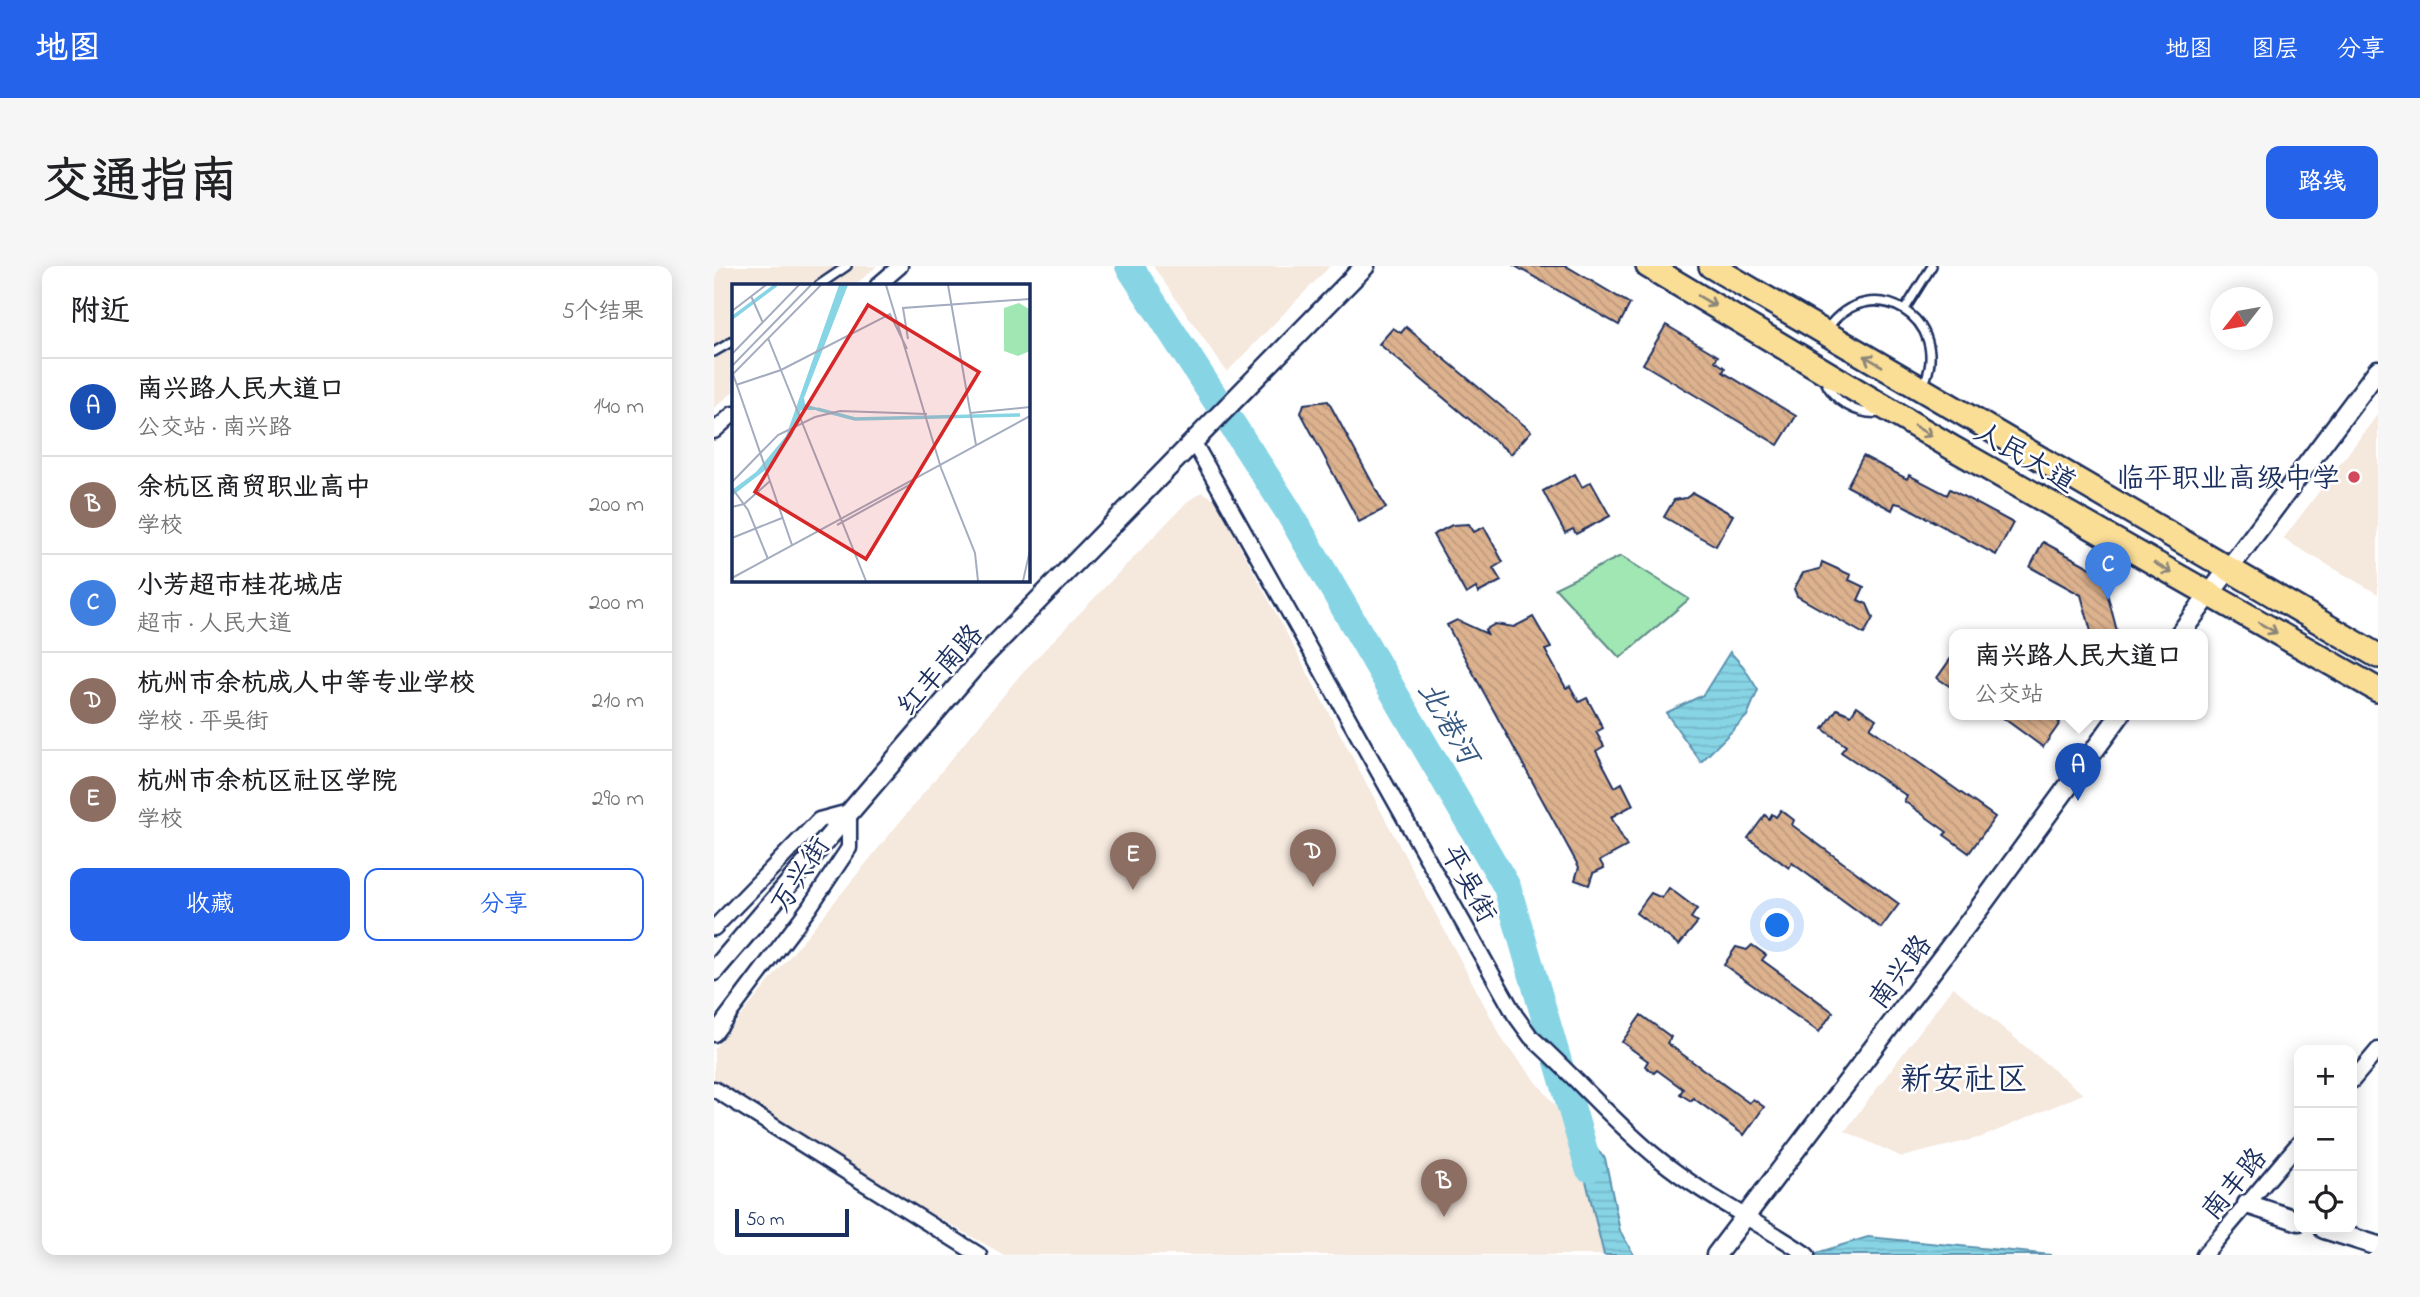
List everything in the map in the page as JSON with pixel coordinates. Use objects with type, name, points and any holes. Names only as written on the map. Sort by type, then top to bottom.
[{"type":"main road","name":"人民大道","points":[[1648,266],[1891,411],[2378,691]]},
{"type":"main road","name":"人民大道","points":[[1711,266],[2378,656]]},
{"type":"street","points":[[879,284],[900,266]]},
{"type":"street","name":"红丰南路","points":[[714,971],[980,660],[1366,266]]},
{"type":"street","points":[[2183,629],[2378,370]]},
{"type":"street","points":[[714,431],[732,415]]},
{"type":"street","name":"平吴街","points":[[1194,442],[1515,1015],[1542,1047],[1600,1105],[1686,1181],[1748,1216],[1805,1254]]},
{"type":"street","name":"南兴路","points":[[1716,1255],[1748,1216],[2116,720]]},
{"type":"street","name":"万兴街","points":[[714,928],[819,820],[849,812],[849,848],[809,908],[714,1034]]},
{"type":"street","points":[[2357,1075],[2378,1050]]},
{"type":"street","points":[[714,1089],[979,1255]]},
{"type":"street","name":"南丰路","points":[[2204,1255],[2294,1149]]},
{"type":"street","points":[[2247,1204],[2294,1219]]},
{"type":"street","points":[[2340,1234],[2378,1246]]},
{"type":"lane","points":[[820,284],[847,266]]},
{"type":"lane","points":[[1905,309],[1932,266]]},
{"type":"lane","points":[[1825,332],[1835,317],[1851,306],[1869,301],[1888,302],[1905,309],[1923,329],[1932,355],[1930,373],[1922,389]]},
{"type":"lane","points":[[714,352],[732,342]]},
{"type":"lane","points":[[1820,369],[1827,386],[1847,406],[1874,414],[1891,411]]},
{"type":"shaded area","points":[[714,266],[877,266],[856,284],[732,284],[732,393],[714,408]]},
{"type":"shaded area","points":[[1153,266],[1330,266],[1227,372]]},
{"type":"shaded area","name":"临平职业高级中学","points":[[2378,414],[2378,594],[2283,539]]},
{"type":"shaded area","points":[[1202,492],[1215,499],[1504,1042],[1573,1127],[1604,1255],[1004,1255],[718,1092],[714,1087],[714,1049],[1021,674],[1188,501]]},
{"type":"shaded area","points":[[1953,987],[2083,1094],[1982,1137],[1902,1157],[1845,1131]]},
{"type":"green space","points":[[1621,556],[1689,599],[1620,658],[1555,588]]},
{"type":"water","points":[[1730,652],[1743,666],[1758,690],[1747,716],[1701,762],[1666,713],[1703,695]]},
{"type":"water","points":[[1573,1127],[1605,1158],[1620,1231],[1634,1255],[1604,1255]]},
{"type":"water","points":[[1868,1237],[2051,1255],[1810,1255]]},
{"type":"building","points":[[1515,266],[1566,266],[1630,304],[1619,325]]},
{"type":"building","points":[[1666,325],[1718,356],[1715,361],[1725,368],[1723,372],[1796,416],[1778,445],[1643,364]]},
{"type":"building","points":[[1406,327],[1531,431],[1511,454],[1379,344],[1393,328],[1401,333]]},
{"type":"building","points":[[1328,401],[1386,508],[1359,522],[1301,413],[1304,404]]},
{"type":"building","points":[[1863,456],[1907,479],[1909,475],[1947,495],[1950,489],[2013,523],[1996,555],[1903,505],[1895,503],[1892,510],[1847,486]]},
{"type":"building","points":[[1575,474],[1582,487],[1591,482],[1610,516],[1576,534],[1573,529],[1565,533],[1543,491]]},
{"type":"building","points":[[1693,493],[1733,515],[1716,546],[1664,517],[1674,500],[1686,498]]},
{"type":"building","points":[[1469,524],[1474,532],[1484,527],[1503,562],[1493,568],[1501,581],[1478,593],[1476,588],[1466,594],[1433,535],[1452,525]]},
{"type":"building","points":[[2043,542],[2102,574],[2116,629],[2090,629],[2081,595],[2030,567]]},
{"type":"building","points":[[1822,562],[1851,575],[1849,580],[1864,587],[1858,600],[1867,604],[1873,618],[1864,634],[1797,596],[1794,589],[1803,573],[1820,569]]},
{"type":"building","points":[[1533,617],[1551,648],[1545,650],[1566,688],[1570,686],[1579,702],[1587,698],[1603,728],[1596,732],[1604,746],[1596,751],[1615,787],[1622,783],[1633,805],[1611,817],[1627,846],[1600,861],[1604,868],[1593,873],[1589,885],[1575,880],[1579,867],[1447,625],[1457,620],[1487,634],[1485,630],[1495,624],[1514,627]]},
{"type":"building","points":[[1949,661],[1949,686],[1937,678]]},
{"type":"building","points":[[1857,706],[1876,719],[1870,728],[1995,817],[1969,853],[1944,835],[1947,832],[1904,801],[1907,796],[1841,752],[1846,746],[1823,729],[1837,709],[1851,715]]},
{"type":"building","points":[[2006,720],[2056,720],[2060,723],[2043,747]]},
{"type":"building","points":[[1781,810],[1794,820],[1792,825],[1899,904],[1881,928],[1792,863],[1789,868],[1748,838],[1765,815],[1769,819],[1772,814],[1776,817]]},
{"type":"building","points":[[1669,888],[1697,909],[1691,918],[1698,922],[1679,945],[1636,913],[1651,893],[1662,898]]},
{"type":"building","points":[[1752,945],[1766,955],[1762,960],[1833,1012],[1819,1032],[1724,965],[1736,947],[1747,950]]},
{"type":"building","points":[[1641,1015],[1671,1037],[1667,1043],[1749,1103],[1753,1099],[1764,1107],[1744,1135],[1693,1098],[1691,1101],[1680,1094],[1683,1089],[1657,1070],[1654,1073],[1645,1066],[1648,1061],[1622,1042]]},
{"type":"waterway","name":"北港河","points":[[1129,266],[1287,509],[1507,887],[1589,1168]]},
{"type":"place","name":"临平职业高级中学","points":[[2354,477]]},
{"type":"place","name":"小芳超市桂花城店","points":[[2108,600]]},
{"type":"place","name":"南兴路人民大道口","points":[[2078,801]]},
{"type":"place","name":"杭州市余杭成人中等专业学校","points":[[1313,887]]},
{"type":"place","name":"杭州市余杭区社区学院","points":[[1133,890]]},
{"type":"place","name":"余杭区商贸职业高中","points":[[1444,1217]]},
{"type":"district","name":"新安社区","points":[[1964,1078]]}]
